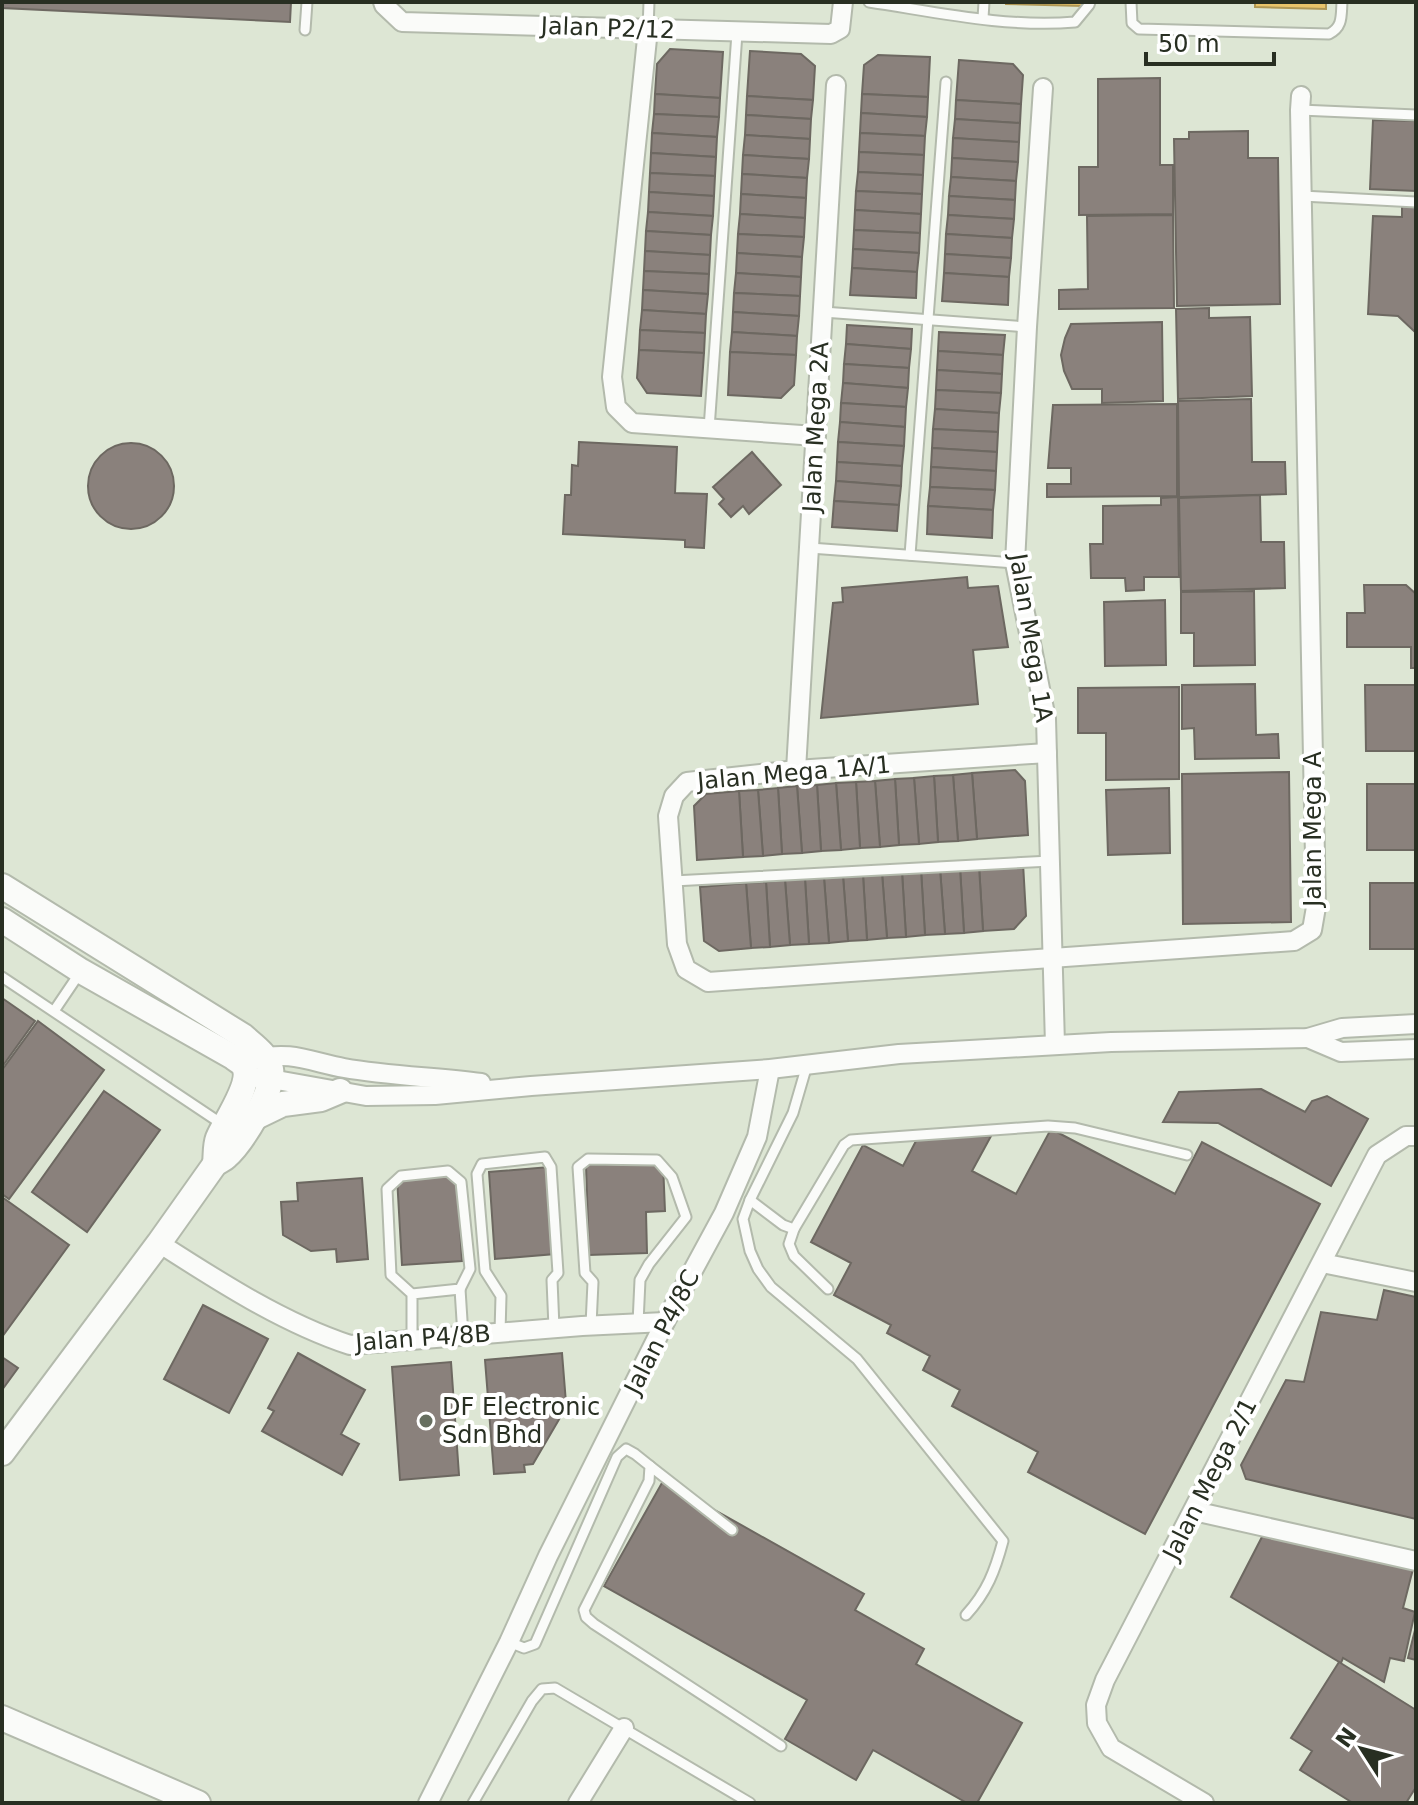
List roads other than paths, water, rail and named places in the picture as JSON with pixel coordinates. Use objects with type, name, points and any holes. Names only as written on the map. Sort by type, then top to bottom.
[{"type":"street","name":"Jalan P2/12","points":[[383,2],[402,22],[831,34],[840,29],[843,2]]},
{"type":"street","points":[[648,29],[612,377],[616,407],[632,423],[816,436]]},
{"type":"street","name":"Jalan Mega 2A","points":[[796,770],[836,85]]},
{"type":"street","name":"Jalan Mega 1A","points":[[1043,88],[1015,563],[1046,719],[1055,1045]]},
{"type":"street","name":"Jalan Mega A","points":[[686,969],[708,982],[1294,941],[1312,930],[1316,907],[1300,103]]},
{"type":"street","name":"Jalan Mega 1A/1","points":[[686,969],[677,944],[668,816],[674,796],[687,782],[796,770],[1047,753]]},
{"type":"street","points":[[2,886],[243,1036],[265,1097],[239,1142],[215,1164],[2,1453]]},
{"type":"street","points":[[2,920],[81,971],[256,1069],[366,1096],[435,1095],[770,1069],[899,1054],[1126,1041],[1308,1038],[1342,1028],[1416,1024]]},
{"type":"street","points":[[1308,1038],[1341,1052],[1416,1049]]},
{"type":"street","points":[[215,1164],[218,1138],[256,1069],[290,1056],[344,1068],[516,1088]]},
{"type":"street","name":"Jalan P4/8C","points":[[428,1803],[665,1322],[724,1213],[757,1137],[770,1069]]},
{"type":"street","points":[[252,1119],[283,1104],[321,1099],[340,1091]]},
{"type":"street","name":"Jalan Mega 2/1","points":[[1204,1803],[1111,1748],[1097,1723],[1096,1705],[1105,1680],[1377,1155],[1406,1136],[1416,1136]]},
{"type":"street","name":"Jalan P4/8B","points":[[159,1243],[285,1318],[350,1345],[665,1322]]},
{"type":"street","points":[[1322,1263],[1416,1282]]},
{"type":"street","points":[[1194,1511],[1416,1561]]},
{"type":"street","points":[[2,1718],[198,1803]]},
{"type":"street","points":[[578,1803],[624,1728]]},
{"type":"lane","points":[[305,30],[307,2]]},
{"type":"lane","points":[[648,29],[649,2]]},
{"type":"lane","points":[[869,2],[1050,24],[1075,22],[1090,2]]},
{"type":"lane","points":[[983,18],[984,2]]},
{"type":"lane","points":[[1131,2],[1132,23],[1139,29],[1329,34],[1337,30],[1341,23],[1342,2]]},
{"type":"lane","points":[[709,429],[737,33]]},
{"type":"lane","points":[[910,555],[946,82]]},
{"type":"lane","points":[[1300,103],[1416,115]]},
{"type":"lane","points":[[1302,196],[1416,202]]},
{"type":"lane","points":[[823,312],[1027,327]]},
{"type":"lane","points":[[810,548],[1015,563]]},
{"type":"lane","points":[[673,881],[1051,861]]},
{"type":"lane","points":[[54,1011],[81,971]]},
{"type":"lane","points":[[2,977],[225,1126]]},
{"type":"lane","points":[[807,1065],[793,1113],[743,1219],[750,1251],[771,1287],[857,1359],[1003,1541],[992,1576],[979,1600],[966,1615]]},
{"type":"lane","points":[[828,1289],[794,1256],[789,1244],[794,1229],[844,1145],[851,1140],[1048,1126],[1075,1128],[1187,1155]]},
{"type":"lane","points":[[500,1333],[501,1296],[485,1271],[477,1174],[482,1164],[545,1157],[551,1167],[558,1273],[552,1280],[554,1328]]},
{"type":"lane","points":[[591,1325],[593,1282],[585,1273],[578,1167],[588,1159],[657,1160],[672,1177],[686,1217],[640,1280],[638,1323]]},
{"type":"lane","points":[[412,1341],[412,1294],[391,1275],[387,1189],[401,1176],[448,1171],[461,1182],[470,1269],[460,1289],[463,1336]]},
{"type":"lane","points":[[750,1200],[783,1225],[794,1229]]},
{"type":"lane","points":[[412,1294],[460,1289]]},
{"type":"lane","points":[[509,1642],[524,1648],[535,1644],[617,1457],[626,1449],[732,1530]]},
{"type":"lane","points":[[650,1466],[649,1481],[584,1610],[586,1617],[781,1746]]},
{"type":"lane","points":[[473,1803],[532,1701],[542,1689],[555,1688],[750,1803]]},
{"type":"place","name":"DF Electronic Sdn Bhd","points":[[426,1421]]}]
